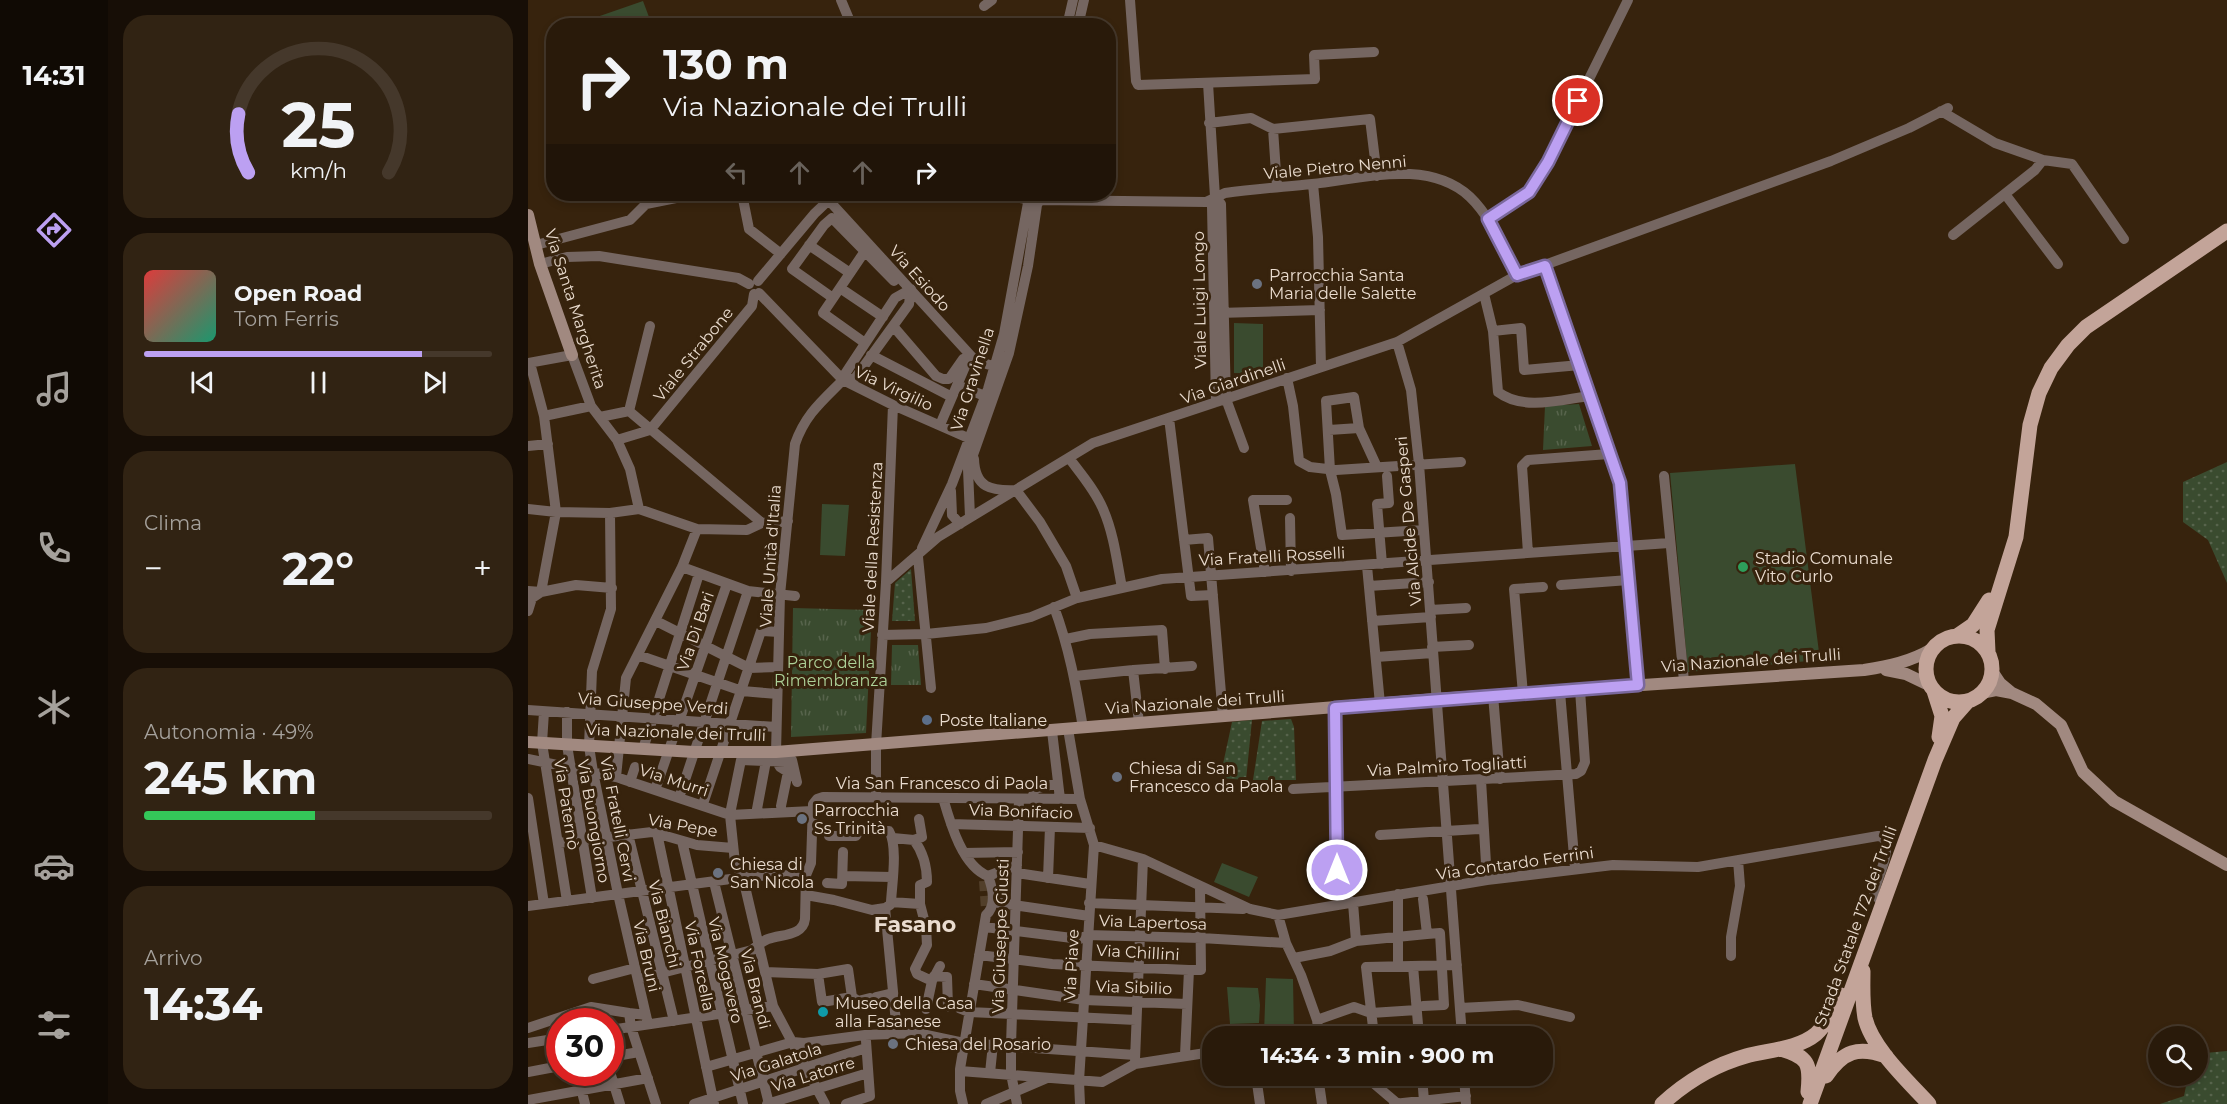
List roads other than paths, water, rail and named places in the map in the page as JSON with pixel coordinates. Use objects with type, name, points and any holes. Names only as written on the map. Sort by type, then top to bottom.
[{"type":"main road","points":[[1992,672],[1987,630],[2016,537],[2030,425],[2039,393],[2051,368],[2068,345],[2086,327],[2227,231]]},
{"type":"main road","points":[[1932,649],[1942,640],[1957,636],[1973,625],[2006,569]]},
{"type":"main road","points":[[1957,636],[1971,638],[1988,652]]},
{"type":"main road","name":"Strada Statale 172 dei Trulli","points":[[1932,649],[1926,663],[1942,716],[1935,760]]},
{"type":"main road","name":"Strada Statale 172 dei Trulli","points":[[1810,1100],[1935,760],[1953,718],[1990,681],[1992,672]]},
{"type":"main road","points":[[1932,688],[1946,699],[1961,702],[1975,697]]},
{"type":"main road","points":[[1662,1104],[1675,1092],[1708,1070],[1744,1057],[1800,1043],[1816,1034],[1827,1020],[1863,956]]},
{"type":"main road","points":[[1863,956],[1862,996],[1866,1020],[1886,1056],[1929,1104]]},
{"type":"main road","points":[[1781,1049],[1796,1053],[1808,1064],[1810,1100]]},
{"type":"main road","points":[[1810,1100],[1835,1062],[1850,1053],[1869,1050],[1886,1056]]},
{"type":"street","points":[[1068,18],[1073,0]]},
{"type":"street","points":[[1080,18],[1084,0]]},
{"type":"street","points":[[1130,0],[1138,85],[1315,79],[1314,55],[1374,52]]},
{"type":"street","points":[[1488,219],[1529,192],[1548,162],[1628,0]]},
{"type":"street","points":[[846,2],[850,18]]},
{"type":"street","name":"Viale Luigi Longo","points":[[1209,83],[1221,400],[1244,448]]},
{"type":"street","name":"Via Giardinelli","points":[[886,582],[918,557],[938,537],[1093,443],[1397,342],[1517,275],[1831,161],[1909,128],[1944,109],[1995,143],[2043,160]]},
{"type":"street","points":[[1209,123],[1251,118],[1273,129],[1370,119],[1377,176]]},
{"type":"street","points":[[1273,129],[1277,187]]},
{"type":"street","points":[[1953,235],[2035,170],[2043,160],[2072,164],[2124,239]]},
{"type":"street","name":"Viale Pietro Nenni","points":[[1116,200],[1206,202],[1225,193],[1413,174],[1443,180],[1469,196],[1488,219],[1517,275]]},
{"type":"street","points":[[1313,184],[1318,237],[1321,367]]},
{"type":"street","points":[[2005,194],[2058,264]]},
{"type":"street","points":[[536,245],[630,220],[646,204],[661,201]]},
{"type":"street","points":[[743,201],[749,229],[781,254]]},
{"type":"street","name":"Viale Strabone","points":[[650,430],[752,306],[755,288],[825,201]]},
{"type":"street","name":"Via Esiodo","points":[[833,201],[905,287],[969,354],[979,362],[999,368]]},
{"type":"street","name":"Via Gravinella","points":[[918,557],[974,440],[999,368],[1032,201]]},
{"type":"street","name":"Via Santa Margherita","points":[[528,215],[540,264],[591,406],[617,440],[630,469],[639,509]]},
{"type":"street","name":"Via Esiodo","points":[[809,245],[832,218],[865,252],[905,287]]},
{"type":"street","points":[[833,298],[792,269],[809,245],[850,273]]},
{"type":"street","points":[[865,252],[823,313],[865,344]]},
{"type":"street","name":"Via Virgilio","points":[[540,264],[567,257],[599,256],[738,278],[755,288],[843,380],[893,405],[974,440]]},
{"type":"street","points":[[1545,266],[1620,483],[1638,685]]},
{"type":"street","points":[[843,380],[895,298],[905,287]]},
{"type":"street","points":[[843,380],[851,380],[856,376],[909,304],[905,287]]},
{"type":"street","points":[[840,288],[883,316]]},
{"type":"street","points":[[1484,294],[1492,331],[1498,392],[1508,399],[1519,402],[1589,396]]},
{"type":"street","points":[[1219,313],[1320,310]]},
{"type":"street","points":[[629,411],[650,326]]},
{"type":"street","points":[[893,326],[952,397]]},
{"type":"street","points":[[1492,331],[1521,328],[1524,370],[1580,365]]},
{"type":"street","name":"Via Alcide De Gasperi","points":[[1397,342],[1411,390],[1419,464],[1461,1026]]},
{"type":"street","points":[[940,384],[949,379],[969,354]]},
{"type":"street","points":[[940,425],[969,354]]},
{"type":"street","points":[[528,611],[532,598],[541,592],[556,512],[544,416],[529,363],[572,355]]},
{"type":"street","points":[[872,355],[940,384]]},
{"type":"street","name":"Via Gravinella","points":[[999,368],[985,396],[974,440],[974,471],[984,486],[995,490],[1016,490]]},
{"type":"street","points":[[1287,378],[1293,406],[1299,461],[1310,467],[1330,470],[1461,462]]},
{"type":"street","name":"Viale Unità d'Italia","points":[[773,758],[780,595],[795,444],[802,425],[812,410],[843,380]]},
{"type":"street","points":[[957,385],[985,396]]},
{"type":"street","points":[[1377,467],[1359,428],[1354,397],[1326,401],[1330,470],[1342,535],[1423,530]]},
{"type":"street","name":"Viale della Resistenza","points":[[876,798],[876,745],[886,582],[893,405]]},
{"type":"street","points":[[544,416],[591,406]]},
{"type":"street","points":[[629,411],[762,523]]},
{"type":"street","points":[[600,417],[629,411]]},
{"type":"street","points":[[1169,418],[1191,596],[1213,595]]},
{"type":"street","points":[[1329,430],[1359,428]]},
{"type":"street","points":[[617,440],[650,430]]},
{"type":"street","points":[[528,446],[548,444]]},
{"type":"street","points":[[1528,553],[1522,466],[1528,460],[1609,454]]},
{"type":"street","name":"Via Gravinella","points":[[965,521],[967,482],[973,455]]},
{"type":"street","points":[[1069,458],[1103,509],[1116,555],[1122,588]]},
{"type":"street","points":[[1382,564],[1377,504],[1389,503],[1387,476]]},
{"type":"street","points":[[1664,476],[1684,681]]},
{"type":"street","points":[[952,484],[952,514],[965,521]]},
{"type":"street","points":[[1016,490],[1040,522],[1066,566],[1077,597]]},
{"type":"street","points":[[1265,572],[1253,500],[1287,500]]},
{"type":"street","points":[[528,509],[610,513],[639,509],[697,529],[747,530],[762,523],[788,521]]},
{"type":"street","name":"Via Fratelli Cervi","points":[[610,513],[611,609],[592,671],[589,746],[618,894]]},
{"type":"street","points":[[1290,518],[1291,571]]},
{"type":"street","points":[[616,777],[626,678],[682,567],[697,529]]},
{"type":"street","points":[[1184,540],[1209,538],[1223,717]]},
{"type":"street","name":"Via Fratelli Rosselli","points":[[882,635],[926,634],[987,628],[1031,617],[1077,597],[1162,579],[1669,543]]},
{"type":"street","points":[[918,557],[931,688]]},
{"type":"street","points":[[1367,566],[1380,704]]},
{"type":"street","points":[[682,567],[748,591],[795,596]]},
{"type":"street","points":[[643,749],[699,574]]},
{"type":"street","points":[[1561,585],[1629,580]]},
{"type":"street","points":[[1369,586],[1429,582]]},
{"type":"street","name":"Via Di Bari","points":[[655,790],[727,584]]},
{"type":"street","points":[[528,591],[541,592],[576,585],[612,588]]},
{"type":"street","points":[[1523,694],[1514,589],[1543,587]]},
{"type":"street","points":[[681,792],[748,591]]},
{"type":"street","points":[[1054,607],[1066,639],[1075,676],[1083,728]]},
{"type":"street","points":[[1372,621],[1466,608]]},
{"type":"street","points":[[656,621],[749,668],[778,667]]},
{"type":"street","points":[[1066,639],[1090,634],[1162,630],[1165,669]]},
{"type":"street","points":[[704,801],[762,631],[779,632]]},
{"type":"street","points":[[1376,657],[1469,645]]},
{"type":"street","name":"Via Nazionale dei Trulli","points":[[1864,670],[1906,662],[1932,649]]},
{"type":"street","points":[[639,655],[742,691],[777,694]]},
{"type":"street","points":[[1075,676],[1133,669],[1192,666]]},
{"type":"street","points":[[1133,669],[1139,723]]},
{"type":"street","name":"Via Nazionale dei Trulli","points":[[528,742],[773,758],[876,745],[1436,699],[1864,670],[1894,671],[1906,674],[1932,688]]},
{"type":"street","points":[[1992,672],[2012,693]]},
{"type":"street","points":[[1566,774],[1576,774],[1581,771],[1585,762],[1580,690]]},
{"type":"street","points":[[1975,697],[1996,690],[2012,693],[2036,704],[2061,725],[2083,772],[2114,801],[2227,866]]},
{"type":"street","points":[[1560,692],[1575,868]]},
{"type":"street","points":[[1493,695],[1500,778]]},
{"type":"street","points":[[1335,708],[1337,891],[1353,903],[1356,941]]},
{"type":"street","name":"Via Giuseppe Verdi","points":[[528,711],[590,713],[776,727]]},
{"type":"street","name":"Via Paternò","points":[[544,712],[545,762],[567,901]]},
{"type":"street","name":"Via Buongiorno","points":[[567,712],[570,768],[592,898]]},
{"type":"street","name":"Via Piave","points":[[1068,729],[1080,799],[1094,845],[1079,1081],[1080,1104]]},
{"type":"street","points":[[1052,730],[1060,799]]},
{"type":"street","points":[[792,757],[797,782]]},
{"type":"street","points":[[773,758],[741,760],[730,812],[735,863],[743,878],[773,1006],[825,1104]]},
{"type":"street","points":[[773,758],[780,767],[788,772],[781,806]]},
{"type":"street","points":[[757,809],[773,758]]},
{"type":"street","name":"Via Murri","points":[[528,759],[616,777],[730,812],[812,812]]},
{"type":"street","points":[[630,782],[635,767]]},
{"type":"street","name":"Via Palmiro Togliatti","points":[[1293,789],[1566,774]]},
{"type":"street","points":[[1481,780],[1487,880]]},
{"type":"street","points":[[1032,799],[1035,789],[1058,783]]},
{"type":"street","name":"Via San Francesco di Paola","points":[[812,812],[813,804],[817,799],[823,797],[876,798],[919,809],[943,798],[1080,799]]},
{"type":"street","points":[[528,798],[531,848],[544,904]]},
{"type":"street","points":[[943,798],[951,825],[964,853],[985,877],[988,909],[974,984],[959,1009],[964,1042],[960,1071],[960,1091],[963,1104]]},
{"type":"street","name":"Via Giuseppe Giusti","points":[[1013,1092],[1011,1015],[1019,799]]},
{"type":"street","points":[[844,845],[859,831],[914,840],[922,837],[919,809]]},
{"type":"street","points":[[593,979],[661,973],[752,950],[765,939],[799,931],[804,925],[806,875],[820,837],[812,812]]},
{"type":"street","name":"Via Bonifacio","points":[[951,825],[1090,828]]},
{"type":"street","points":[[1048,878],[1050,827]]},
{"type":"street","points":[[1380,834],[1479,829]]},
{"type":"street","name":"Via Pepe","points":[[558,843],[652,832],[697,845],[733,848]]},
{"type":"street","name":"Via Forcella","points":[[657,833],[713,1101]]},
{"type":"street","name":"Via Bianchi","points":[[628,834],[674,1021]]},
{"type":"street","points":[[891,835],[892,877],[888,905],[897,1033]]},
{"type":"street","name":"Via Contardo Ferrini","points":[[1094,845],[1143,860],[1250,909],[1278,915],[1398,894],[1575,868],[1613,865],[1698,867],[1870,836],[1883,837],[1886,843],[1887,849],[1874,894],[1882,902]]},
{"type":"street","points":[[820,837],[844,845]]},
{"type":"street","points":[[914,840],[924,856],[927,875],[927,882],[920,885],[920,904],[926,927],[927,945],[915,969],[917,974],[933,979],[947,977],[948,1006],[1011,1015],[1136,1020]]},
{"type":"street","name":"Via Mogavero","points":[[682,842],[743,1104]]},
{"type":"street","points":[[827,883],[842,884],[844,845]]},
{"type":"street","points":[[964,853],[1018,852]]},
{"type":"street","points":[[1135,1059],[1143,860]]},
{"type":"street","points":[[1731,956],[1731,937],[1740,886],[1738,860]]},
{"type":"street","points":[[985,877],[1017,869],[1048,878],[1090,884]]},
{"type":"street","points":[[528,906],[743,878],[806,875]]},
{"type":"street","points":[[843,876],[892,877]]},
{"type":"street","name":"Via Brandi","points":[[714,882],[765,1082],[768,1104]]},
{"type":"street","points":[[1185,1055],[1189,970],[1201,970],[1200,888]]},
{"type":"street","name":"Via Bruni","points":[[618,894],[647,1020]]},
{"type":"street","points":[[1398,894],[1398,966]]},
{"type":"street","points":[[806,895],[872,910],[888,905],[920,904]]},
{"type":"street","points":[[1424,899],[1427,934]]},
{"type":"street","points":[[1089,903],[1250,909]]},
{"type":"street","points":[[988,909],[1015,905],[1089,916]]},
{"type":"street","points":[[1278,915],[1286,943],[1294,958],[1317,1026]]},
{"type":"street","name":"Via Lapertosa","points":[[985,927],[1080,939],[1088,934],[1286,943]]},
{"type":"street","points":[[1294,958],[1330,951],[1356,941],[1440,933],[1444,1005],[1371,1013],[1354,1007],[1317,1020]]},
{"type":"street","name":"Via Chillini","points":[[979,955],[1052,964],[1189,970]]},
{"type":"street","points":[[1373,1026],[1366,967],[1457,965]]},
{"type":"street","points":[[926,1009],[933,979],[940,966]]},
{"type":"street","points":[[1413,966],[1420,1008],[1419,1026]]},
{"type":"street","points":[[765,972],[818,974],[848,969],[852,997]]},
{"type":"street","points":[[818,974],[822,1002],[852,997],[858,1001],[893,993]]},
{"type":"street","name":"Via Sibilio","points":[[974,984],[1084,1000],[1186,1004]]},
{"type":"street","points":[[1460,1008],[1518,1005],[1570,1017]]},
{"type":"street","points":[[528,1028],[591,1007],[629,1013],[647,1020],[674,1021],[773,1006]]},
{"type":"street","points":[[629,1013],[631,1027],[656,1104]]},
{"type":"street","points":[[624,1028],[647,1020]]},
{"type":"street","points":[[706,1067],[794,1042],[804,1043],[897,1033],[917,1033],[964,1042],[1081,1051],[1135,1059],[1202,1053]]},
{"type":"street","points":[[846,1104],[870,1096],[865,1035]]},
{"type":"street","points":[[528,1043],[546,1040]]},
{"type":"street","points":[[990,1073],[993,1044]]},
{"type":"street","name":"Via Galatola","points":[[694,1104],[713,1101],[866,1048]]},
{"type":"street","points":[[624,1055],[639,1052]]},
{"type":"street","points":[[960,1071],[1102,1082],[1135,1059]]},
{"type":"street","points":[[528,1072],[546,1069]]},
{"type":"street","name":"Via Latorre","points":[[768,1104],[868,1073]]},
{"type":"street","points":[[624,1082],[648,1078]]},
{"type":"street","points":[[986,1104],[1046,1079]]},
{"type":"street","points":[[580,1086],[585,1104]]},
{"type":"street","points":[[528,1100],[548,1100],[603,1086]]},
{"type":"street","points":[[615,1086],[620,1104]]},
{"type":"street","points":[[1257,1086],[1260,1104]]},
{"type":"street","points":[[1319,1086],[1322,1104]]},
{"type":"street","points":[[1423,1086],[1424,1101]]},
{"type":"street","points":[[1378,1088],[1396,1104],[1466,1100]]},
{"type":"street","points":[[1013,1092],[1017,1104]]},
{"type":"tunnel","points":[[984,881],[986,910]]},
{"type":"place","name":"Parrocchia Santa Maria delle Salette","points":[[1257,284]]},
{"type":"place","name":"Stadio Comunale Vito Curlo","points":[[1743,567]]},
{"type":"place","name":"Poste Italiane","points":[[927,720]]},
{"type":"place","name":"Chiesa di San Francesco da Paola","points":[[1117,777]]},
{"type":"place","name":"Parrocchia Ss Trinità","points":[[802,819]]},
{"type":"place","name":"Chiesa di San Nicola","points":[[718,873]]},
{"type":"place","name":"Museo della Casa alla Fasanese","points":[[823,1012]]},
{"type":"place","name":"Chiesa del Rosario","points":[[893,1044]]},
{"type":"district","name":"Fasano","points":[[915,924]]},
{"type":"park label","name":"Parco della Rimembranza","points":[[831,671]]}]
